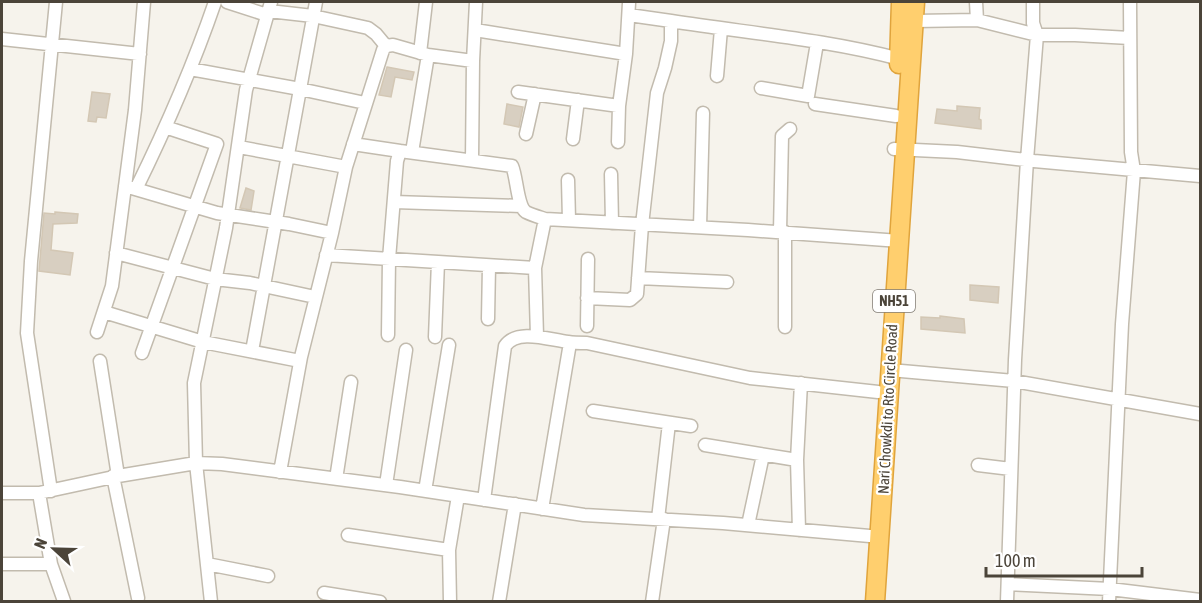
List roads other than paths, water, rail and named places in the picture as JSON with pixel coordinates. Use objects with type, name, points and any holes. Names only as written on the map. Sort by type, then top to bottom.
[{"type":"highway","name":"NH51","points":[[900,149],[896,116],[901,2]]},
{"type":"highway","name":"Nari Chowkdi to Rto Circle Road","points":[[875,602],[874,536],[890,370],[894,240],[900,149],[915,21],[915,2]]},
{"type":"highway","name":"NH51","points":[[864,602],[874,536],[878,392],[894,240]]},
{"type":"street","points":[[56,2],[27,333],[51,564],[64,601]]},
{"type":"street","points":[[97,332],[112,286],[116,253],[130,188],[144,2]]},
{"type":"street","points":[[130,188],[165,127],[216,2]]},
{"type":"street","points":[[227,2],[313,16],[368,28],[386,46]]},
{"type":"street","points":[[252,351],[316,2]]},
{"type":"street","points":[[388,335],[389,259],[397,161],[406,152],[424,54],[426,2]]},
{"type":"street","points":[[472,160],[476,2]]},
{"type":"street","points":[[976,2],[976,20]]},
{"type":"street","points":[[1007,602],[1014,381],[1037,35],[1033,23],[1033,2]]},
{"type":"street","points":[[1110,595],[1118,398],[1134,171],[1131,152],[1130,2]]},
{"type":"street","points":[[618,142],[619,106],[626,54],[627,5],[671,21],[817,43],[900,59]]},
{"type":"street","points":[[211,602],[196,463],[194,383],[228,215],[249,80],[269,9]]},
{"type":"street","points":[[915,21],[976,20],[1037,35],[1130,38]]},
{"type":"street","points":[[587,298],[633,300],[638,294],[642,225],[657,93],[671,41],[671,21]]},
{"type":"street","points":[[717,76],[721,29]]},
{"type":"street","points":[[475,30],[626,54]]},
{"type":"street","points":[[2,39],[140,54]]},
{"type":"street","points":[[761,88],[808,96],[817,43]]},
{"type":"street","points":[[386,46],[393,45],[424,54],[473,61]]},
{"type":"street","points":[[280,472],[300,361],[346,167],[365,103],[386,46]]},
{"type":"street","points":[[190,69],[365,103]]},
{"type":"street","points":[[518,92],[619,106]]},
{"type":"street","points":[[526,134],[535,94]]},
{"type":"street","points":[[573,139],[578,100]]},
{"type":"street","points":[[815,104],[896,116]]},
{"type":"street","points":[[700,227],[703,113]]},
{"type":"street","points":[[165,127],[238,149],[346,167]]},
{"type":"street","points":[[786,327],[782,232],[782,136],[790,129]]},
{"type":"street","points":[[142,353],[217,144]]},
{"type":"street","points":[[353,144],[512,166],[516,174],[521,206],[524,211],[545,219],[894,240]]},
{"type":"street","points":[[900,149],[957,152],[1200,176]]},
{"type":"street","points":[[611,174],[612,223]]},
{"type":"street","points":[[568,180],[569,220]]},
{"type":"street","points":[[130,188],[228,215],[332,233]]},
{"type":"street","points":[[394,202],[521,206]]},
{"type":"street","points":[[537,336],[535,268],[545,219]]},
{"type":"street","points":[[116,253],[215,279],[315,297]]},
{"type":"street","points":[[326,255],[535,268]]},
{"type":"street","points":[[587,326],[588,259]]},
{"type":"street","points":[[435,337],[438,262]]},
{"type":"street","points":[[488,319],[489,266]]},
{"type":"street","points":[[638,278],[727,282]]},
{"type":"street","points":[[104,312],[203,342],[300,361]]},
{"type":"street","points":[[484,500],[505,346],[513,338],[537,336],[570,343],[587,343],[750,378],[878,392]]},
{"type":"street","points":[[542,509],[570,343]]},
{"type":"street","points":[[425,491],[449,345]]},
{"type":"street","points":[[386,485],[406,350]]},
{"type":"street","points":[[100,361],[116,476],[138,598]]},
{"type":"street","points":[[890,370],[1014,381],[1200,414]]},
{"type":"street","points":[[336,479],[351,382]]},
{"type":"street","points":[[799,530],[797,460],[801,383]]},
{"type":"street","points":[[593,411],[691,426]]},
{"type":"street","points":[[652,602],[669,423]]},
{"type":"street","points":[[705,445],[797,460]]},
{"type":"street","points":[[748,525],[763,455]]},
{"type":"street","points":[[2,493],[45,492],[116,476],[196,463],[222,464],[386,485],[584,515],[748,525],[874,536]]},
{"type":"street","points":[[978,465],[1011,469]]},
{"type":"street","points":[[450,602],[449,550],[458,496]]},
{"type":"street","points":[[499,602],[515,504]]},
{"type":"street","points":[[348,535],[449,550]]},
{"type":"street","points":[[2,564],[51,564]]},
{"type":"street","points":[[207,564],[268,576]]},
{"type":"street","points":[[1008,584],[1110,595],[1200,600]]},
{"type":"street","points":[[324,593],[380,602]]}]
